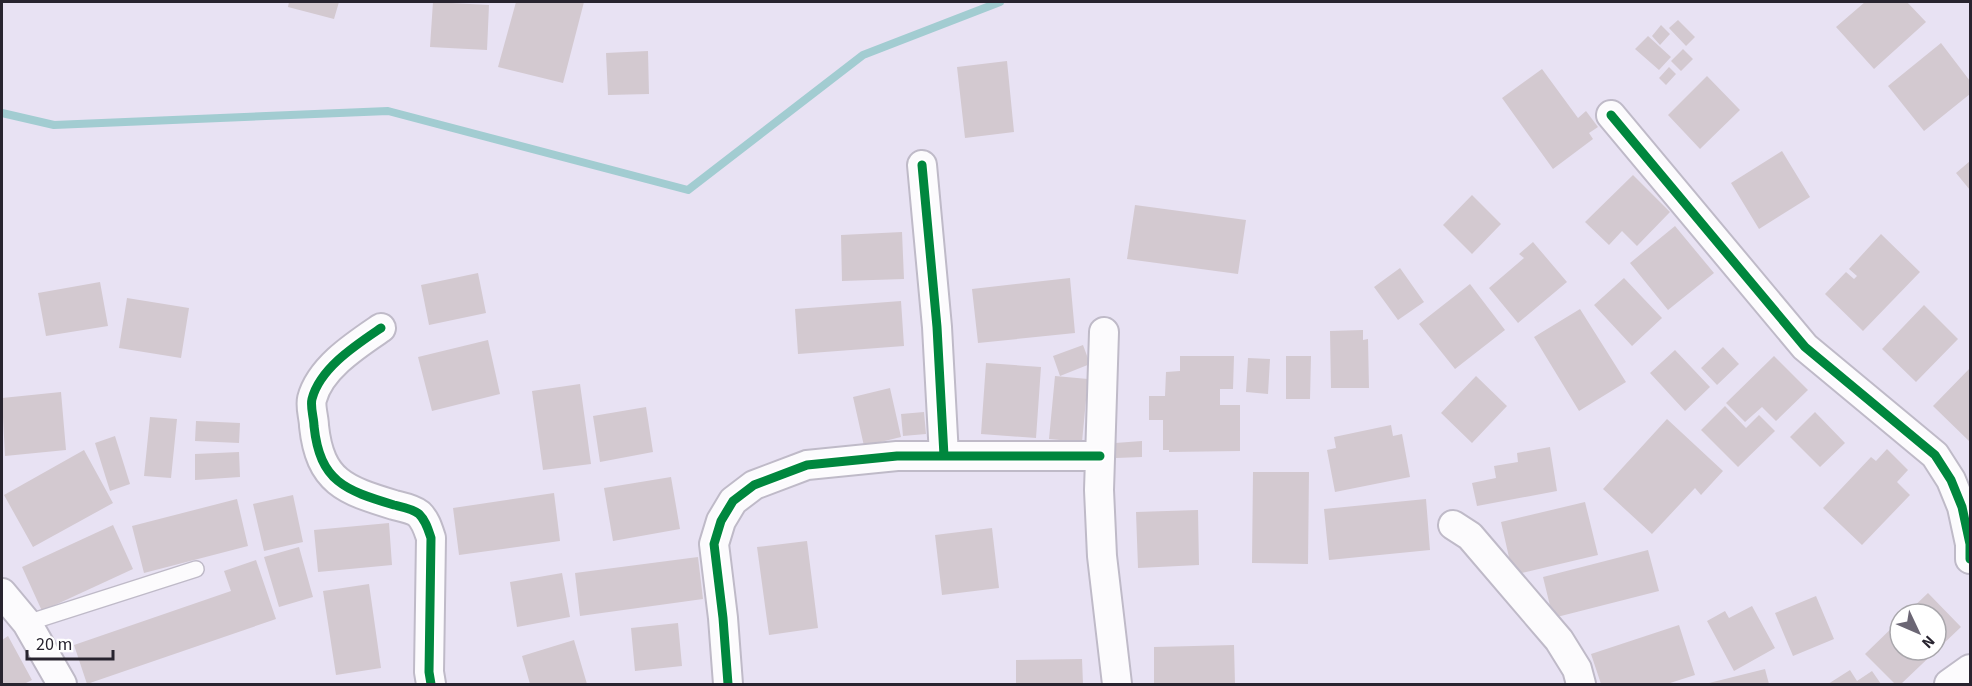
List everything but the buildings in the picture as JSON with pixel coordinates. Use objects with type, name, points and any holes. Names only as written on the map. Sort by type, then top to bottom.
[{"type":"street","points":[[1611,115],[1804,347],[1935,455],[1952,480],[1962,507],[1971,559]]},
{"type":"street","points":[[922,165],[937,327],[944,456]]},
{"type":"street","points":[[381,328],[342,355],[324,376],[312,400],[316,447],[328,472],[341,485],[363,496],[417,512],[426,523],[431,538],[429,672],[432,684]]},
{"type":"street","points":[[1104,332],[1099,490],[1102,556],[1117,684]]},
{"type":"street","points":[[728,684],[714,544],[721,521],[733,501],[754,485],[807,465],[897,456],[1100,456]]},
{"type":"street","points":[[1453,525],[1470,536],[1558,640],[1577,669],[1581,684]]},
{"type":"street","points":[[2,593],[27,623],[62,684]]},
{"type":"street","points":[[1949,684],[1971,669]]},
{"type":"lane","points":[[27,623],[196,569]]},
{"type":"waterway","points":[[2,113],[54,125],[388,111],[688,190],[863,55],[1000,2]]},
{"type":"cycle path","points":[[1611,115],[1805,347],[1935,455],[1951,480],[1962,507],[1970,544],[1970,559]]},
{"type":"cycle path","points":[[922,165],[937,327],[944,456]]},
{"type":"cycle path","points":[[381,328],[331,367],[316,388],[311,405],[317,445],[329,472],[338,481],[362,494],[414,511],[419,514],[426,525],[431,538],[429,672],[431,684]]},
{"type":"cycle path","points":[[728,684],[714,544],[721,521],[733,501],[754,485],[807,465],[897,456],[1100,456]]}]
